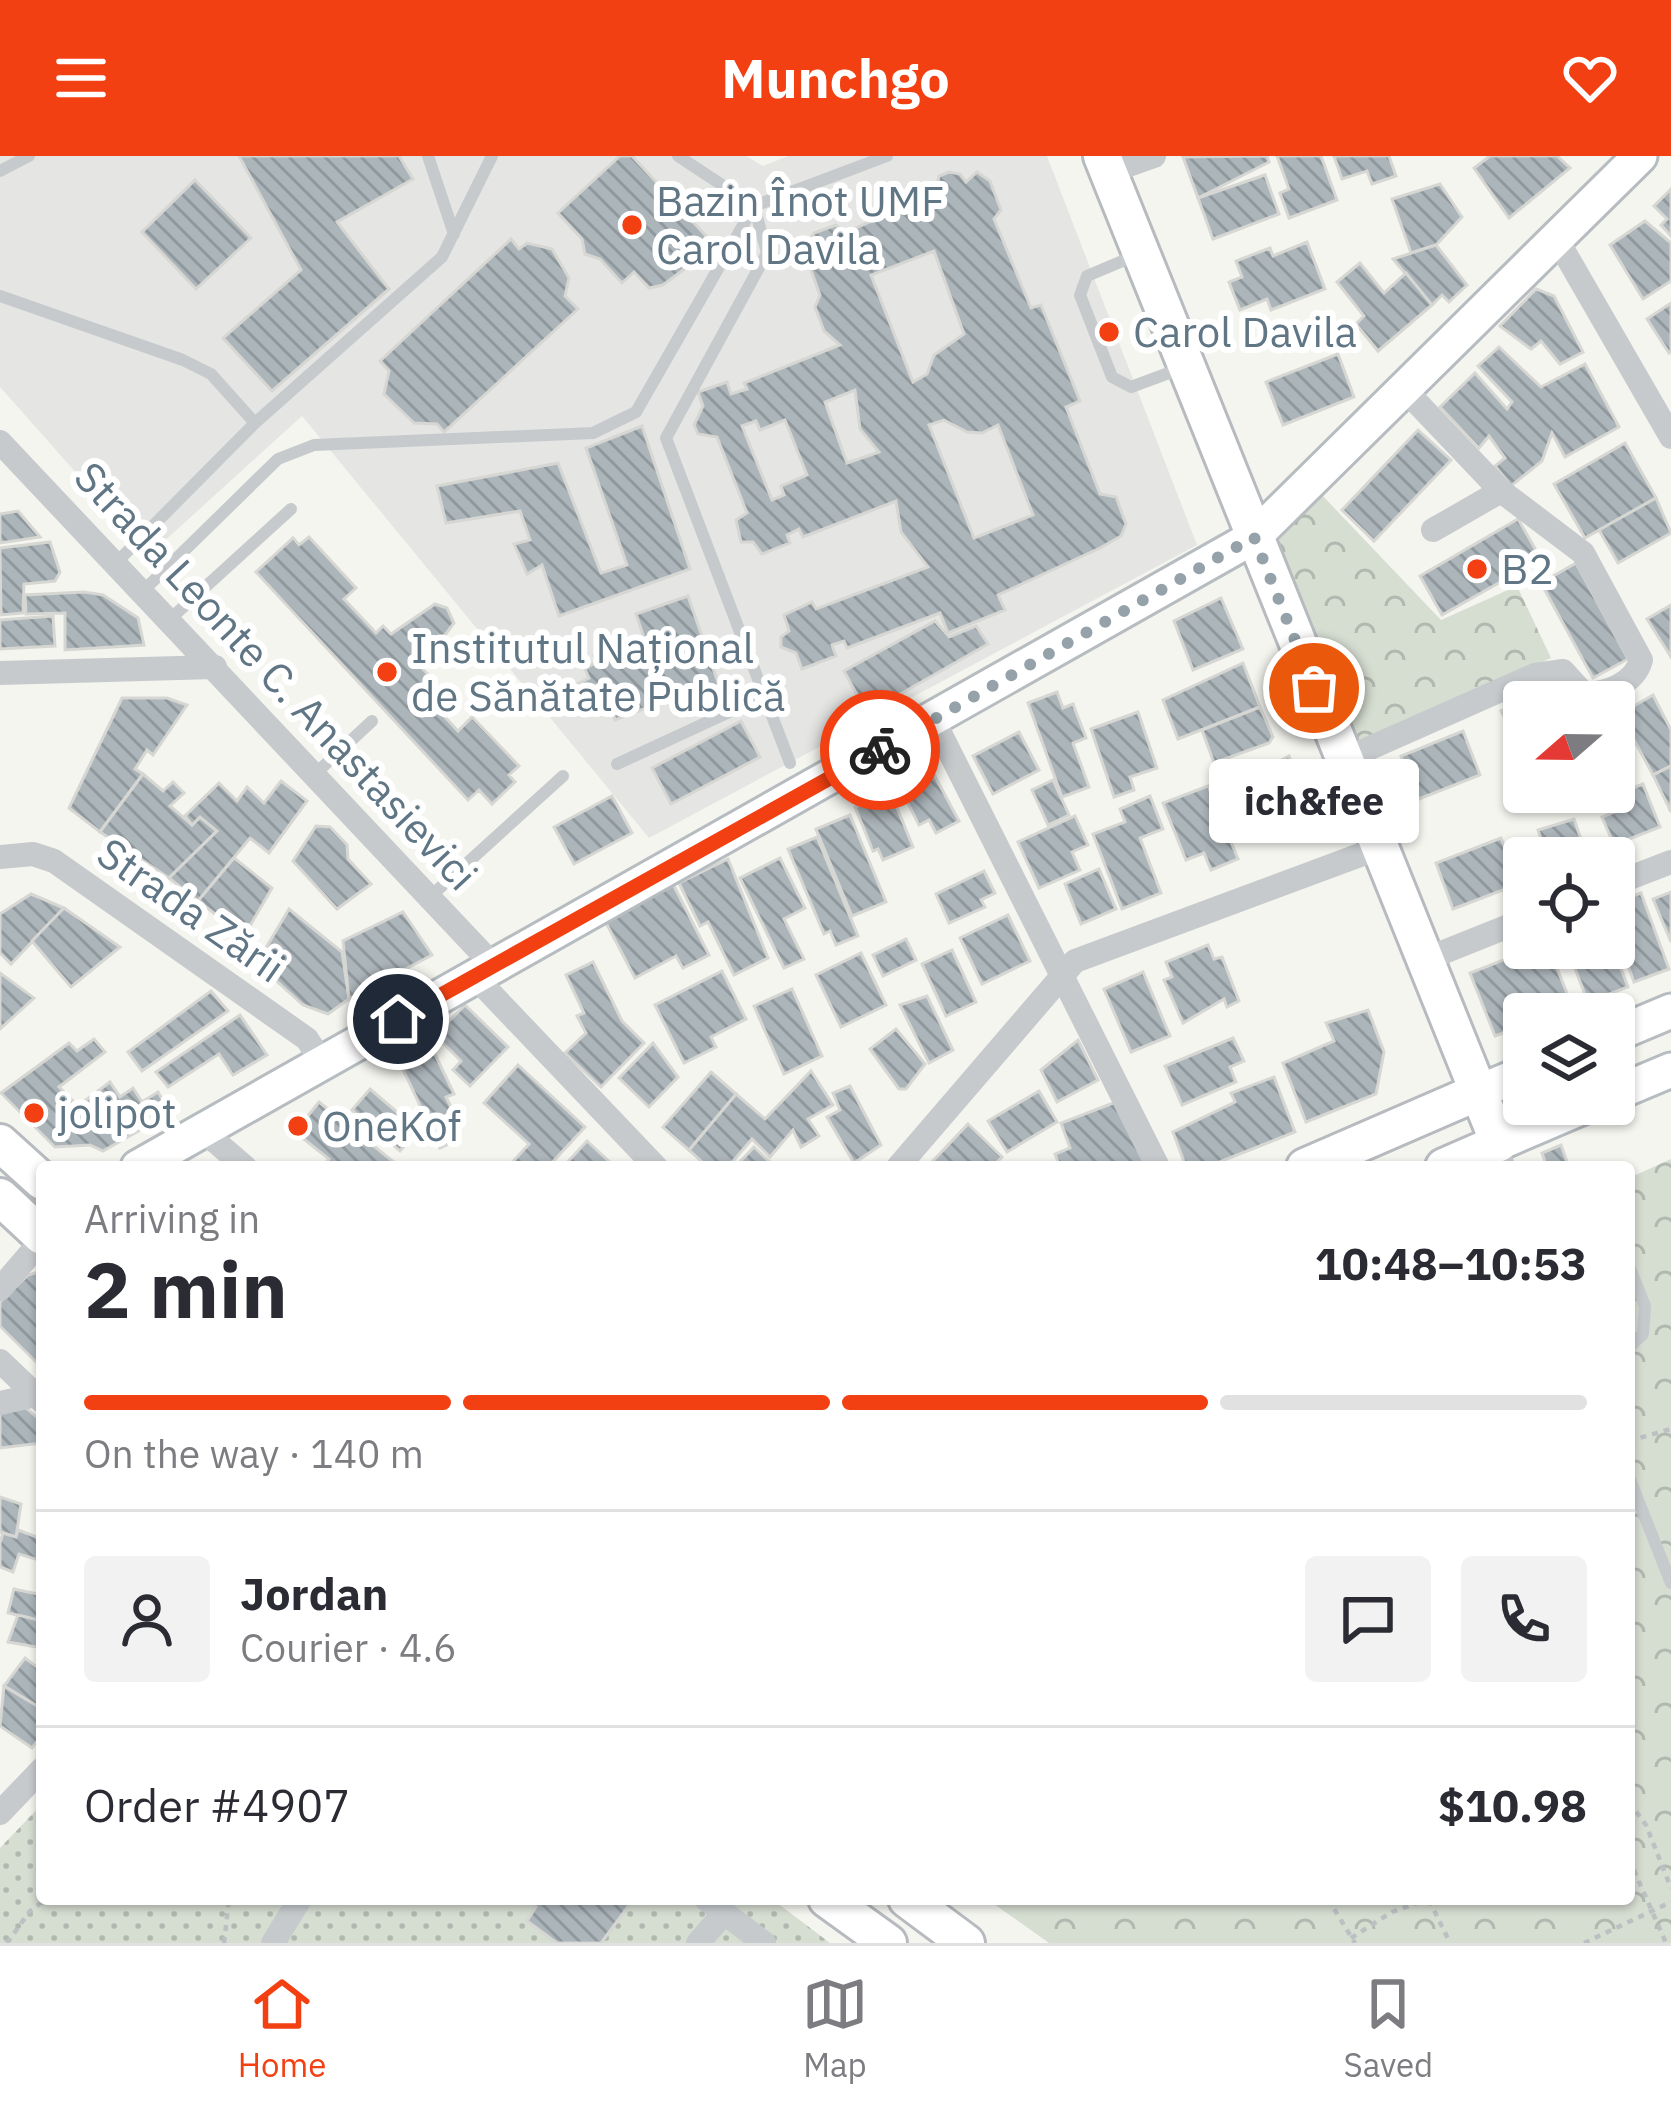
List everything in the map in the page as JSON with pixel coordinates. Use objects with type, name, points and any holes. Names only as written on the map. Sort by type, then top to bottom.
[{"type":"main road","points":[[1106,164],[1504,1155],[1474,1161]]},
{"type":"main road","points":[[1319,1161],[1478,1092]]},
{"type":"main road","points":[[0,1143],[36,1176]]},
{"type":"main road","points":[[0,1197],[36,1232]]},
{"type":"main road","points":[[835,1905],[888,1943]]},
{"type":"main road","points":[[915,1905],[967,1943]]},
{"type":"street","points":[[1106,164],[1154,156]]},
{"type":"street","points":[[148,1161],[1254,537],[1640,156]]},
{"type":"street","points":[[1555,236],[1671,437]]},
{"type":"street","points":[[1404,389],[1501,491],[1583,553],[1638,650],[1639,669],[1626,681]]},
{"type":"street","name":"Strada Leonte C. Anastasievici","points":[[0,442],[432,895],[484,971],[651,1161]]},
{"type":"street","points":[[1433,530],[1501,491]]},
{"type":"street","points":[[0,673],[215,668]]},
{"type":"street","points":[[1524,681],[1563,670],[1573,681]]},
{"type":"street","points":[[1343,760],[1503,690]]},
{"type":"street","points":[[934,721],[1155,1161]]},
{"type":"street","points":[[903,1161],[1062,970],[1378,848]]},
{"type":"street","name":"Strada Zării","points":[[0,856],[33,854],[55,861],[307,1040],[322,1062]]},
{"type":"street","points":[[1635,876],[1671,862]]},
{"type":"street","points":[[1424,960],[1503,928]]},
{"type":"street","points":[[1635,1026],[1671,1011]]},
{"type":"street","points":[[1635,1085],[1671,1070]]},
{"type":"street","points":[[1478,1092],[1503,1081]]},
{"type":"street","points":[[1504,1155],[1555,1125]]},
{"type":"street","points":[[202,1130],[238,1161]]},
{"type":"street","points":[[0,1288],[36,1245]]},
{"type":"street","points":[[0,1361],[36,1395]]},
{"type":"street","points":[[0,1403],[36,1398]]},
{"type":"street","points":[[0,1813],[36,1775]]},
{"type":"street","points":[[274,1943],[296,1905]]},
{"type":"street","points":[[698,1943],[715,1906],[764,1943]]},
{"type":"lane","points":[[0,171],[29,156]]},
{"type":"lane","points":[[428,156],[454,234]]},
{"type":"lane","points":[[116,564],[255,423],[442,257],[492,156]]},
{"type":"lane","points":[[678,156],[754,206],[767,253],[666,438],[790,763]]},
{"type":"lane","points":[[142,592],[278,459],[314,445],[593,433],[636,412],[754,206],[887,156]]},
{"type":"lane","points":[[1141,253],[1088,277],[1080,295],[1112,377],[1131,388],[1186,367]]},
{"type":"lane","points":[[0,296],[183,360],[211,374],[255,423]]},
{"type":"lane","points":[[169,620],[291,509]]},
{"type":"lane","points":[[617,764],[764,695]]},
{"type":"lane","points":[[315,774],[372,721]]},
{"type":"lane","points":[[432,895],[563,776]]},
{"type":"lane","points":[[1635,1281],[1645,1306],[1643,1334],[1635,1341]]},
{"type":"lane","points":[[1635,1493],[1671,1583]]},
{"type":"path","points":[[1635,1439],[1671,1429]]},
{"type":"path","points":[[1635,1810],[1671,1888]]},
{"type":"path","points":[[1635,1871],[1666,1943]]},
{"type":"path","points":[[1584,1943],[1671,1902]]},
{"type":"path","points":[[8,1943],[41,1905]]},
{"type":"path","points":[[224,1943],[228,1905]]},
{"type":"path","points":[[1332,1905],[1353,1940],[1392,1912],[1411,1905]]},
{"type":"path","points":[[1431,1905],[1450,1943]]},
{"type":"shaded area","points":[[0,156],[746,156],[763,166],[788,156],[1047,156],[1197,545],[649,838],[302,416],[149,555],[0,387]]},
{"type":"green space","points":[[1319,492],[1441,620],[1517,586],[1551,658],[1355,744],[1272,535]]},
{"type":"green space","points":[[1671,1159],[1671,1943],[1049,1943],[995,1905],[1635,1905],[1635,1175]]},
{"type":"green space","points":[[36,1810],[36,1905],[780,1905],[830,1943],[0,1943],[0,1848]]},
{"type":"building","points":[[239,156],[399,156],[413,179],[337,222],[389,289],[272,391],[223,338],[301,270]]},
{"type":"building","name":"Bazin Înot UMF Carol Davila","points":[[620,156],[632,156],[706,236],[691,264],[663,285],[649,288],[634,272],[622,283],[600,259],[585,254],[582,239],[558,213]]},
{"type":"building","points":[[1267,156],[1269,162],[1198,198],[1183,157]]},
{"type":"building","points":[[1277,156],[1321,156],[1337,200],[1289,218],[1280,193],[1289,189]]},
{"type":"building","points":[[1334,156],[1389,156],[1396,176],[1372,184],[1367,171],[1342,179]]},
{"type":"building","points":[[1490,156],[1557,156],[1570,168],[1509,218],[1474,168]]},
{"type":"building","points":[[977,172],[990,181],[1001,210],[994,219],[1031,308],[1041,305],[1080,401],[1066,407],[1100,494],[1116,497],[1126,524],[1121,536],[1100,548],[998,595],[1005,610],[948,633],[940,613],[847,648],[844,641],[832,645],[836,656],[802,669],[796,653],[781,647],[781,637],[789,631],[784,615],[812,602],[816,609],[928,567],[901,532],[896,501],[803,537],[799,529],[787,535],[790,543],[762,554],[753,542],[741,542],[736,520],[747,513],[717,437],[698,434],[694,425],[703,406],[698,392],[727,382],[731,394],[747,389],[744,383],[840,345],[824,331],[815,307],[820,295],[804,251],[814,233],[836,225],[844,233],[935,194],[939,176],[960,174],[966,182]],"holes":[[[934,251],[964,334],[934,355],[927,374],[913,382],[871,275]],[[855,390],[860,429],[879,452],[847,463],[825,402]],[[785,420],[807,475],[781,486],[784,495],[772,500],[742,426],[756,421],[760,430]],[[944,420],[967,432],[982,433],[998,425],[1033,515],[974,538],[929,425]]]},
{"type":"building","points":[[1265,175],[1279,214],[1213,239],[1198,198]]},
{"type":"building","points":[[195,180],[251,238],[196,289],[142,232]]},
{"type":"building","points":[[1440,184],[1462,217],[1436,245],[1411,253],[1392,199]]},
{"type":"building","points":[[1671,189],[1671,236],[1661,225],[1667,219],[1654,206]]},
{"type":"building","points":[[1645,221],[1671,243],[1671,281],[1643,299],[1610,245]]},
{"type":"building","points":[[511,239],[519,249],[527,243],[552,249],[569,278],[565,296],[578,309],[444,432],[437,424],[414,423],[384,394],[389,371],[380,361]]},
{"type":"building","points":[[1307,242],[1325,289],[1271,310],[1267,299],[1240,310],[1229,282],[1242,277],[1236,261],[1270,248],[1273,256]]},
{"type":"building","points":[[1436,245],[1467,285],[1449,302],[1442,295],[1432,305],[1393,259]]},
{"type":"building","points":[[1360,263],[1384,293],[1406,273],[1432,305],[1378,351],[1356,324],[1364,316],[1337,282]]},
{"type":"building","points":[[1536,289],[1554,296],[1583,352],[1560,364],[1541,341],[1531,349],[1500,326]]},
{"type":"building","points":[[1671,303],[1671,352],[1669,353],[1647,319]]},
{"type":"building","points":[[1499,347],[1541,387],[1585,364],[1619,427],[1565,457],[1552,433],[1542,461],[1511,486],[1495,466],[1505,458],[1489,436],[1479,448],[1440,407],[1475,373],[1507,409],[1512,402],[1478,366]]},
{"type":"building","points":[[1338,354],[1354,397],[1283,425],[1266,382]]},
{"type":"building","points":[[642,426],[690,569],[559,616],[542,565],[527,574],[514,544],[530,540],[520,511],[446,523],[437,486],[558,463],[601,573],[627,565],[586,448]]},
{"type":"building","points":[[1418,430],[1451,460],[1374,541],[1342,510]]},
{"type":"building","points":[[1625,443],[1656,498],[1585,538],[1554,484]]},
{"type":"building","points":[[1656,498],[1671,533],[1618,563],[1599,530]]},
{"type":"building","points":[[18,511],[40,537],[0,543],[0,514]]},
{"type":"building","name":"B2","points":[[1518,519],[1541,559],[1442,615],[1420,576]]},
{"type":"building","name":"Institutul Național de Sănătate Publică","points":[[309,537],[356,588],[344,599],[376,633],[383,626],[391,634],[435,604],[447,608],[454,623],[421,667],[430,677],[418,688],[458,731],[472,717],[519,766],[509,775],[515,782],[492,804],[479,790],[468,800],[256,572],[293,538],[299,545]]},
{"type":"building","points":[[50,542],[60,572],[55,581],[24,584],[23,613],[1,615],[0,548]]},
{"type":"building","points":[[1576,563],[1628,659],[1593,678],[1541,583]]},
{"type":"building","points":[[25,595],[103,595],[138,618],[144,645],[65,650],[65,613],[26,614]]},
{"type":"building","points":[[688,596],[723,697],[677,716],[666,692],[653,697],[657,704],[615,720],[613,713],[604,715],[599,709],[586,716],[576,712],[569,704],[570,688],[589,678],[585,669],[596,662],[594,656],[635,642],[637,647],[646,644],[636,614]]},
{"type":"building","points":[[1221,598],[1243,649],[1193,670],[1174,621]]},
{"type":"building","points":[[1671,605],[1671,657],[1647,619]]},
{"type":"building","points":[[53,616],[55,646],[0,649],[0,620]]},
{"type":"building","points":[[935,621],[949,637],[976,626],[988,644],[867,713],[844,671]]},
{"type":"building","points":[[1243,663],[1260,707],[1178,739],[1163,700]]},
{"type":"building","points":[[1057,692],[1063,708],[1073,704],[1086,738],[1073,743],[1089,787],[1062,797],[1028,703]]},
{"type":"building","points":[[1653,695],[1671,730],[1671,766],[1653,775],[1635,742],[1635,705]]},
{"type":"building","points":[[122,698],[167,698],[187,705],[153,755],[147,750],[135,769],[143,774],[100,832],[69,808]]},
{"type":"building","points":[[1260,707],[1273,737],[1269,743],[1214,763],[1202,730]]},
{"type":"building","points":[[1138,712],[1157,768],[1130,777],[1134,790],[1114,797],[1091,729]]},
{"type":"building","points":[[741,721],[760,757],[671,804],[652,768]]},
{"type":"building","points":[[1463,731],[1480,775],[1419,799],[1401,756]]},
{"type":"building","points":[[1019,732],[1039,770],[993,794],[973,756]]},
{"type":"building","points":[[1289,756],[1303,790],[1237,816],[1226,789]]},
{"type":"building","points":[[1671,766],[1671,812],[1653,775]]},
{"type":"building","points":[[930,767],[959,821],[936,833],[929,820],[919,825],[898,784]]},
{"type":"building","points":[[143,774],[163,791],[173,782],[184,793],[170,806],[192,825],[200,817],[217,831],[169,878],[100,832]]},
{"type":"building","points":[[1053,780],[1069,815],[1048,825],[1032,790]]},
{"type":"building","points":[[281,781],[307,801],[269,853],[250,838],[198,901],[169,878],[217,831],[200,817],[192,825],[185,816],[219,783],[237,801],[247,787],[264,803]]},
{"type":"building","points":[[1643,784],[1660,827],[1634,837],[1611,837],[1602,817],[1635,813],[1635,787]]},
{"type":"building","points":[[1208,786],[1238,859],[1211,870],[1204,853],[1186,860],[1163,803]]},
{"type":"building","points":[[891,793],[913,847],[883,860],[878,849],[873,851],[855,807]]},
{"type":"building","points":[[612,796],[632,833],[574,864],[554,827]]},
{"type":"building","points":[[1150,796],[1163,829],[1140,838],[1161,893],[1122,909],[1093,834],[1125,822],[1120,809]]},
{"type":"building","points":[[850,815],[886,902],[852,916],[816,829]]},
{"type":"building","points":[[1075,816],[1088,845],[1072,852],[1080,870],[1039,888],[1018,842]]},
{"type":"building","points":[[1574,819],[1580,837],[1540,837],[1538,830]]},
{"type":"building","points":[[316,826],[330,827],[347,845],[348,859],[371,884],[337,909],[293,861]]},
{"type":"building","points":[[817,837],[858,936],[836,945],[830,931],[824,934],[788,849]]},
{"type":"building","points":[[1501,838],[1503,890],[1453,909],[1436,863]]},
{"type":"building","points":[[234,858],[272,888],[244,936],[198,901]]},
{"type":"building","points":[[780,858],[805,908],[784,919],[804,959],[784,968],[740,878]]},
{"type":"building","points":[[728,859],[768,958],[734,975],[708,922],[700,926],[679,883]]},
{"type":"building","points":[[1099,869],[1116,909],[1081,924],[1065,884]]},
{"type":"building","points":[[984,871],[995,893],[981,900],[985,907],[949,923],[936,894]]},
{"type":"building","points":[[673,884],[709,955],[683,968],[676,956],[635,978],[604,919]]},
{"type":"building","points":[[1671,892],[1671,942],[1653,899]]},
{"type":"building","points":[[1641,893],[1669,969],[1634,982],[1629,969],[1635,969],[1635,895]]},
{"type":"building","points":[[31,894],[64,908],[11,964],[0,953],[0,914]]},
{"type":"building","points":[[64,908],[120,947],[71,987],[32,941]]},
{"type":"building","points":[[289,909],[342,952],[349,999],[328,1014],[303,1005],[257,963]]},
{"type":"building","points":[[403,912],[432,955],[349,999],[343,941]]},
{"type":"building","points":[[1008,915],[1030,961],[982,984],[960,938]]},
{"type":"building","points":[[906,939],[916,960],[883,976],[873,955]]},
{"type":"building","points":[[1208,945],[1214,959],[1222,957],[1239,1001],[1227,1007],[1224,999],[1183,1023],[1164,980],[1172,977],[1166,962]]},
{"type":"building","points":[[952,950],[976,1002],[946,1016],[922,964]]},
{"type":"building","points":[[861,953],[886,1005],[841,1027],[816,975]]},
{"type":"building","points":[[1503,960],[1503,969],[1557,969],[1567,993],[1503,993],[1503,1033],[1495,1036],[1470,973]]},
{"type":"building","points":[[593,962],[622,1021],[644,1043],[601,1087],[565,1053],[586,1033],[577,1016],[584,1013],[566,975]]},
{"type":"building","points":[[1575,969],[1621,969],[1628,987],[1612,993],[1584,993]]},
{"type":"building","points":[[722,971],[746,1019],[711,1037],[716,1047],[684,1063],[655,1005]]},
{"type":"building","points":[[1143,972],[1170,1036],[1131,1052],[1104,989]]},
{"type":"building","points":[[0,973],[34,998],[0,1029]]},
{"type":"building","points":[[792,989],[822,1056],[784,1074],[754,1006]]},
{"type":"building","points":[[211,991],[228,1011],[142,1071],[128,1052]]},
{"type":"building","points":[[927,996],[953,1050],[929,1063],[900,1005]]},
{"type":"building","points":[[465,1005],[508,1047],[470,1086],[453,1070],[461,1061],[435,1035]]},
{"type":"building","points":[[1368,1010],[1384,1052],[1376,1094],[1306,1122],[1283,1063],[1334,1041],[1326,1023]]},
{"type":"building","points":[[240,1015],[267,1055],[233,1075],[219,1054],[168,1087],[156,1072]]},
{"type":"building","points":[[896,1029],[925,1064],[906,1089],[899,1089],[870,1049]]},
{"type":"building","points":[[1233,1038],[1244,1061],[1230,1067],[1236,1082],[1182,1105],[1165,1066]]},
{"type":"building","points":[[94,1039],[105,1052],[59,1087],[78,1106],[110,1082],[120,1097],[133,1088],[142,1102],[158,1092],[170,1113],[103,1151],[90,1145],[55,1147],[1,1093],[69,1043],[77,1051]]},
{"type":"building","points":[[1078,1040],[1098,1080],[1057,1102],[1041,1070]]},
{"type":"building","points":[[653,1043],[678,1077],[649,1107],[619,1078]]},
{"type":"building","points":[[431,1046],[454,1094],[446,1097],[460,1125],[450,1130],[455,1141],[440,1148],[399,1061]]},
{"type":"building","points":[[518,1065],[585,1127],[554,1161],[513,1161],[529,1144],[484,1103]]},
{"type":"building","points":[[811,1071],[833,1105],[808,1119],[819,1136],[801,1147],[793,1130],[770,1157],[752,1139],[733,1161],[701,1161],[689,1150],[736,1094],[765,1119]]},
{"type":"building","points":[[711,1072],[736,1094],[689,1150],[663,1127]]},
{"type":"building","points":[[1274,1077],[1295,1132],[1222,1161],[1184,1161],[1173,1132],[1235,1102],[1231,1093]]},
{"type":"building","points":[[850,1086],[881,1145],[857,1161],[827,1117],[840,1110],[833,1093]]},
{"type":"building","points":[[370,1089],[418,1130],[400,1151],[352,1110]]},
{"type":"building","points":[[1039,1091],[1057,1122],[1007,1152],[988,1121]]},
{"type":"building","points":[[1121,1100],[1145,1161],[1058,1161],[1055,1154],[1070,1148],[1061,1123]]},
{"type":"building","points":[[319,1102],[393,1161],[328,1161],[295,1132]]},
{"type":"building","points":[[968,1124],[1002,1157],[998,1161],[933,1161]]},
{"type":"building","points":[[587,1141],[609,1161],[569,1161]]},
{"type":"building","points":[[1561,1145],[1567,1161],[1545,1161],[1542,1153]]},
{"type":"building","points":[[754,1147],[769,1161],[741,1161]]},
{"type":"building","points":[[36,1273],[36,1362],[0,1326],[0,1302]]},
{"type":"building","points":[[25,1407],[36,1417],[36,1444],[0,1448],[0,1412]]},
{"type":"building","points":[[0,1497],[21,1504],[16,1537],[0,1532]]},
{"type":"building","points":[[18,1530],[36,1537],[36,1559],[19,1554],[13,1572],[0,1567],[0,1543],[3,1533],[16,1537]]},
{"type":"building","points":[[14,1589],[36,1594],[36,1620],[8,1613]]},
{"type":"building","points":[[18,1615],[36,1620],[36,1647],[8,1642]]},
{"type":"building","points":[[25,1658],[36,1666],[36,1705],[4,1686]]},
{"type":"building","points":[[4,1686],[36,1705],[32,1748],[0,1726]]},
{"type":"building","points":[[629,1905],[601,1943],[557,1943],[527,1921],[536,1907]]},
{"type":"way so far","points":[[880,750],[1254,537],[1314,688]]},
{"type":"place","name":"Bazin Înot UMF Carol Davila","points":[[632,225]]},
{"type":"place","name":"Carol Davila","points":[[1109,332]]},
{"type":"place","name":"B2","points":[[1477,569]]},
{"type":"place","name":"Institutul Național de Sănătate Publică","points":[[387,672]]},
{"type":"place","name":"ich&fee","points":[[1314,688]]},
{"type":"place","name":"jolipot","points":[[34,1113]]},
{"type":"place","name":"OneKof","points":[[298,1126]]},
{"type":"route","points":[[398,1019],[880,750]]}]
